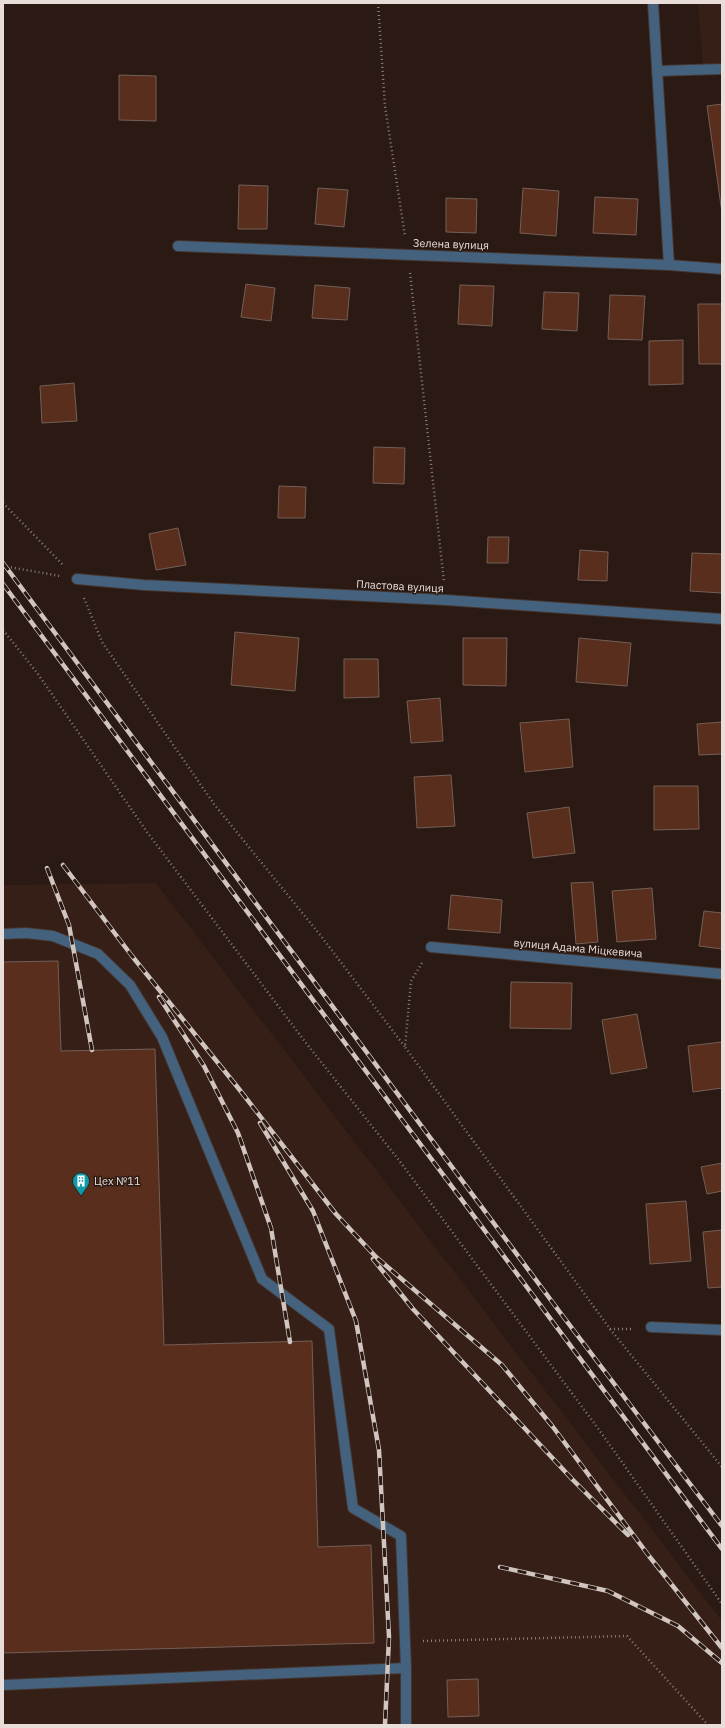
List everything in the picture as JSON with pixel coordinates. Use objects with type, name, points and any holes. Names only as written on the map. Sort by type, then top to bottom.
[{"type":"street","points":[[654,3],[669,265]]},
{"type":"street","points":[[657,72],[722,69]]},
{"type":"street","name":"Зелена вулиця","points":[[178,246],[669,265],[722,270]]},
{"type":"street","name":"Пластова вулиця","points":[[77,579],[144,585],[446,600],[722,619]]},
{"type":"street","points":[[3,934],[26,933],[53,936],[98,954],[130,985],[162,1037],[262,1279],[329,1329],[353,1508],[401,1536],[406,1668],[406,1725]]},
{"type":"street","name":"вулиця Адама Міцкевича","points":[[431,947],[722,974]]},
{"type":"street","points":[[651,1327],[722,1330]]},
{"type":"street","points":[[3,1685],[406,1668]]},
{"type":"path","points":[[378,3],[385,106],[408,254],[446,600]]},
{"type":"path","points":[[3,503],[77,579],[102,642],[210,797],[321,936],[405,1047],[610,1329],[722,1467]]},
{"type":"path","points":[[3,566],[77,579]]},
{"type":"path","points":[[3,630],[38,674],[156,844],[398,1159],[595,1425],[722,1604]]},
{"type":"path","points":[[405,1047],[411,981],[431,947]]},
{"type":"path","points":[[610,1329],[639,1330],[651,1327]]},
{"type":"path","points":[[405,1641],[626,1636],[708,1725]]},
{"type":"shaded area","points":[[698,3],[722,3],[722,63],[703,66]]},
{"type":"shaded area","points":[[156,883],[722,1621],[722,1725],[3,1725],[3,885]]},
{"type":"building","points":[[119,75],[156,76],[156,121],[119,120]]},
{"type":"building","points":[[722,104],[722,213],[707,106]]},
{"type":"building","points":[[239,185],[268,186],[267,229],[238,229]]},
{"type":"building","points":[[318,188],[348,190],[344,227],[315,224]]},
{"type":"building","points":[[523,188],[559,191],[556,236],[520,233]]},
{"type":"building","points":[[595,197],[638,199],[636,235],[593,233]]},
{"type":"building","points":[[446,198],[477,199],[476,233],[446,232]]},
{"type":"building","points":[[246,284],[275,288],[271,321],[241,317]]},
{"type":"building","points":[[315,285],[350,288],[347,320],[312,318]]},
{"type":"building","points":[[460,285],[494,286],[492,326],[458,324]]},
{"type":"building","points":[[544,292],[579,293],[577,331],[542,329]]},
{"type":"building","points":[[610,295],[645,296],[642,340],[608,339]]},
{"type":"building","points":[[698,304],[722,304],[722,364],[699,364]]},
{"type":"building","points":[[683,340],[683,384],[649,385],[649,341]]},
{"type":"building","points":[[74,383],[77,421],[42,423],[40,386]]},
{"type":"building","points":[[374,447],[405,448],[404,484],[373,483]]},
{"type":"building","points":[[279,486],[306,487],[305,518],[278,518]]},
{"type":"building","points":[[178,528],[186,565],[156,570],[149,534]]},
{"type":"building","points":[[488,537],[509,537],[508,563],[487,563]]},
{"type":"building","points":[[580,550],[608,552],[607,581],[578,580]]},
{"type":"building","points":[[692,553],[722,554],[722,593],[690,591]]},
{"type":"building","points":[[235,632],[299,638],[295,691],[231,685]]},
{"type":"building","points":[[463,638],[507,638],[506,686],[463,685]]},
{"type":"building","points":[[579,638],[631,643],[627,686],[576,682]]},
{"type":"building","points":[[344,659],[378,659],[379,697],[344,698]]},
{"type":"building","points":[[440,698],[443,741],[411,743],[407,701]]},
{"type":"building","points":[[569,719],[573,767],[525,772],[520,723]]},
{"type":"building","points":[[722,722],[722,754],[699,755],[697,724]]},
{"type":"building","points":[[451,775],[455,826],[417,828],[414,777]]},
{"type":"building","points":[[654,786],[698,786],[699,829],[654,830]]},
{"type":"building","points":[[569,807],[575,853],[533,858],[527,813]]},
{"type":"building","points":[[593,882],[598,942],[576,944],[571,883]]},
{"type":"building","points":[[652,888],[656,939],[617,942],[612,891]]},
{"type":"building","points":[[451,895],[502,900],[500,933],[448,929]]},
{"type":"building","points":[[704,911],[722,913],[722,949],[699,946]]},
{"type":"building","name":"Цех №11","points":[[58,961],[61,1051],[155,1049],[164,1345],[312,1341],[318,1547],[371,1545],[374,1643],[3,1653],[3,962]]},
{"type":"building","points":[[511,982],[572,983],[571,1029],[510,1028]]},
{"type":"building","points":[[637,1014],[647,1068],[611,1074],[602,1020]]},
{"type":"building","points":[[722,1042],[722,1088],[693,1092],[688,1046]]},
{"type":"building","points":[[722,1163],[722,1191],[707,1194],[701,1167]]},
{"type":"building","points":[[686,1201],[691,1261],[650,1264],[646,1204]]},
{"type":"building","points":[[722,1230],[722,1287],[708,1288],[703,1232]]},
{"type":"building","points":[[478,1679],[479,1716],[448,1717],[447,1680]]},
{"type":"railway","points":[[3,563],[559,1311],[722,1526]]},
{"type":"railway","points":[[3,584],[722,1549]]},
{"type":"railway","points":[[63,865],[132,956],[239,1089],[336,1214],[376,1257],[502,1365],[553,1427],[649,1556],[722,1648]]},
{"type":"railway","points":[[47,868],[69,925],[92,1050]]},
{"type":"railway","points":[[159,997],[204,1066],[238,1133],[271,1228],[290,1342]]},
{"type":"railway","points":[[260,1123],[313,1211],[356,1321],[379,1450],[389,1637],[385,1725]]},
{"type":"railway","points":[[373,1259],[413,1309],[573,1480],[628,1535]]},
{"type":"railway","points":[[500,1567],[608,1591],[678,1626],[722,1663]]},
{"type":"place","name":"Цех №11","points":[[81,1196]]}]
